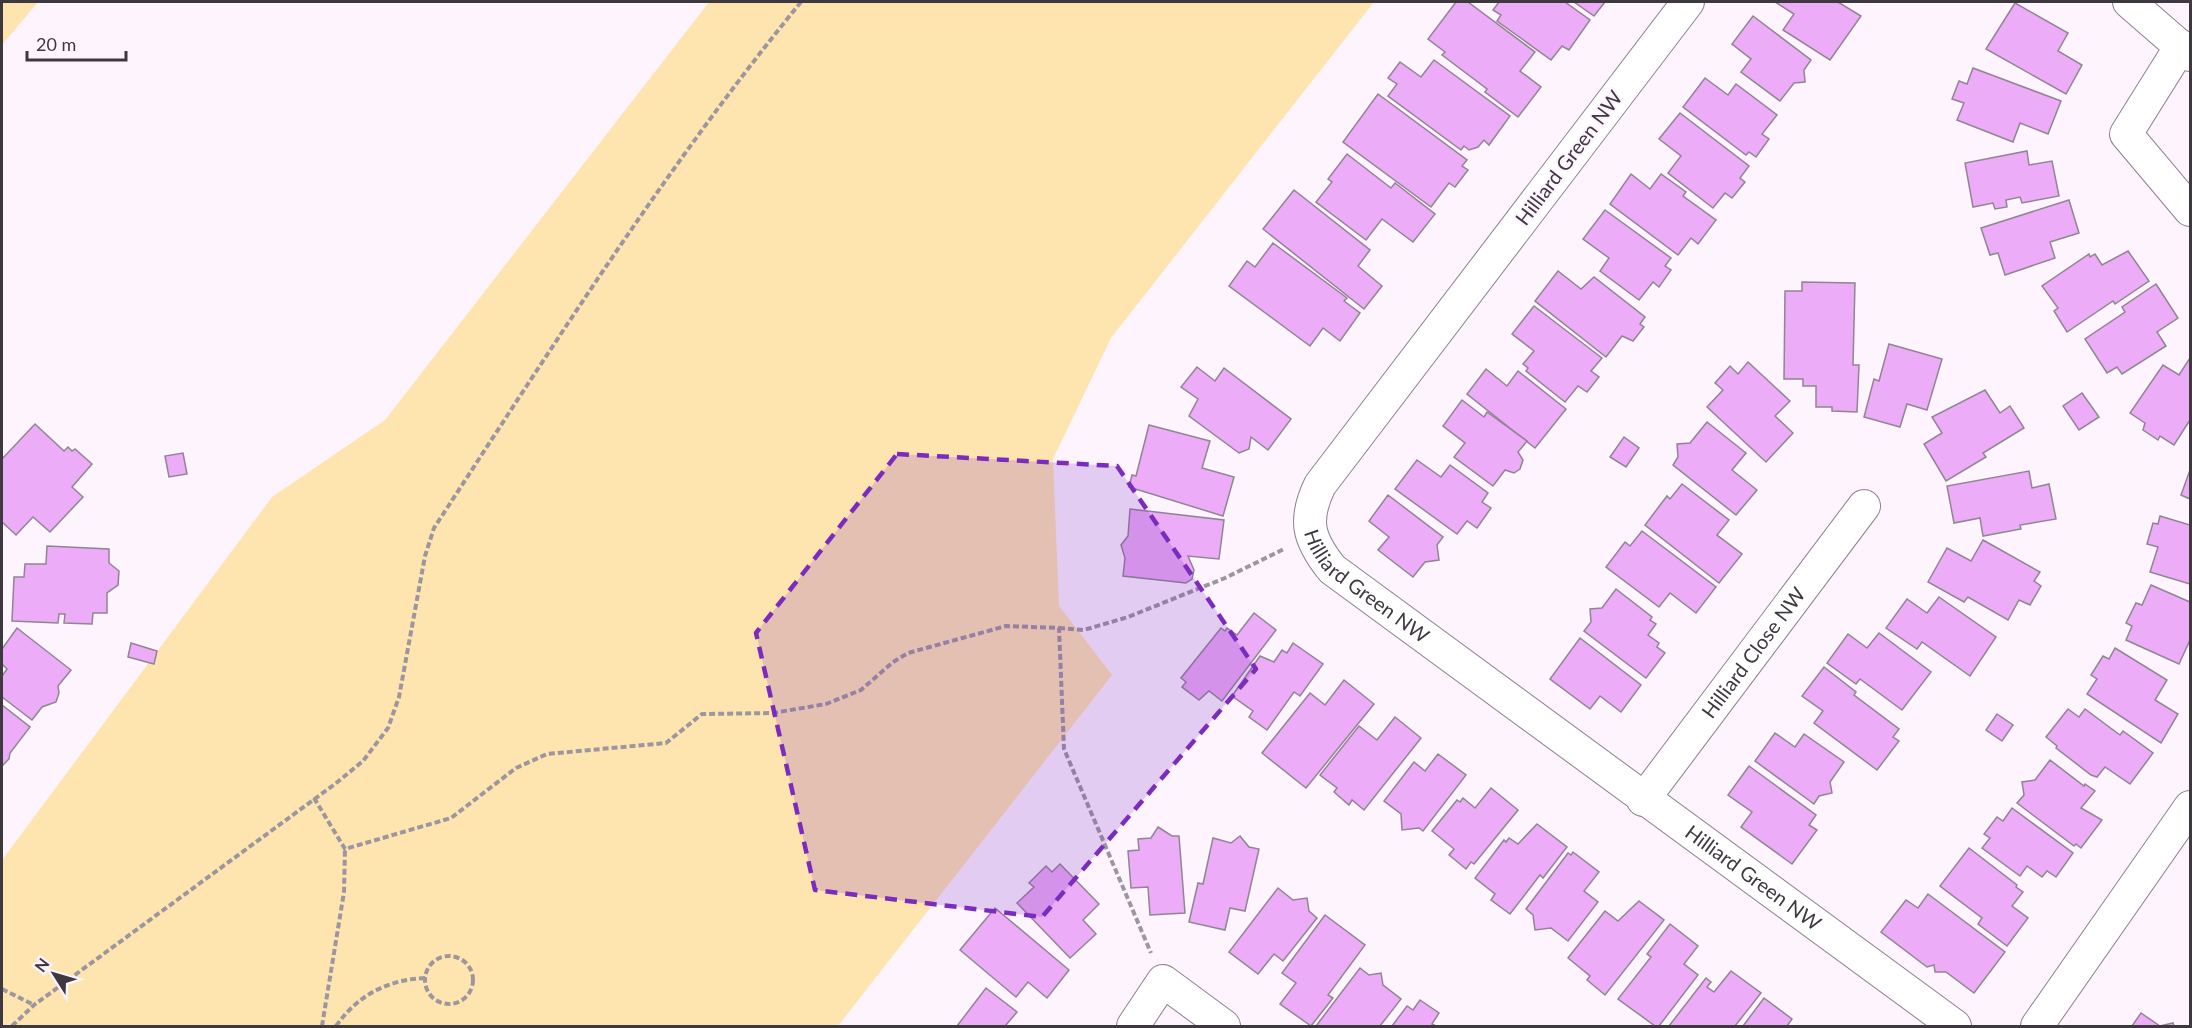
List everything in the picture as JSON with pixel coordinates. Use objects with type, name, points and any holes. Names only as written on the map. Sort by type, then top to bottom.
[{"type":"street","name":"Hilliard Green NW","points":[[1688,2],[1320,484],[1309,513],[1310,533],[1316,550],[1332,569],[1643,800],[1955,1026]]},
{"type":"street","points":[[2129,2],[2186,51],[2126,134],[2190,210]]},
{"type":"street","name":"Hilliard Close NW","points":[[1643,800],[1864,506]]},
{"type":"street","points":[[2037,1026],[2190,807]]},
{"type":"street","points":[[1133,1026],[1163,981],[1224,1026]]},
{"type":"path","points":[[12,1026],[34,1005],[363,761],[388,728],[399,697],[425,556],[434,528],[606,264],[678,161],[801,2]]},
{"type":"path","points":[[345,849],[451,818],[526,762],[561,751],[648,746],[674,739],[691,720],[702,714],[778,712],[826,704],[861,690],[893,662],[908,653],[1006,626],[1084,630],[1148,610],[1267,560],[1310,533]]},
{"type":"path","points":[[1059,628],[1064,749],[1163,981]]},
{"type":"path","points":[[314,798],[345,849],[344,892],[322,1026]]},
{"type":"path","points":[[443,956],[451,956],[464,961],[473,974],[473,982],[466,997],[451,1004],[443,1003],[429,994],[425,978],[430,964],[443,956]]},
{"type":"path","points":[[336,1026],[367,994],[393,981],[425,978]]},
{"type":"path","points":[[2,989],[34,1005]]},
{"type":"highlighted area","points":[[897,454],[1117,466],[1256,669],[1042,917],[815,890],[756,633]]},
{"type":"shaded area","points":[[2,2],[38,2],[2,45]]},
{"type":"shaded area","points":[[709,2],[1374,2],[1111,338],[1053,459],[1059,606],[1112,675],[838,1026],[2,1026],[2,860],[272,497],[385,420]]},
{"type":"building","points":[[1456,2],[1468,2],[1535,52],[1520,71],[1541,87],[1518,117],[1485,92],[1487,89],[1442,55],[1445,52],[1428,39]]},
{"type":"building","points":[[1499,2],[1565,2],[1590,20],[1569,50],[1562,46],[1551,60],[1497,21],[1501,15],[1493,10]]},
{"type":"building","points":[[1574,2],[1605,2],[1594,16]]},
{"type":"building","points":[[1775,2],[1838,2],[1861,16],[1830,60],[1783,30],[1794,14]]},
{"type":"building","points":[[2015,3],[2068,33],[2058,51],[2082,65],[2066,94],[1986,49]]},
{"type":"building","points":[[1753,16],[1811,60],[1804,70],[1805,82],[1794,83],[1780,101],[1741,72],[1751,59],[1732,44]]},
{"type":"building","points":[[1434,60],[1510,116],[1489,145],[1484,140],[1478,147],[1469,150],[1464,146],[1461,150],[1388,96],[1397,84],[1388,78],[1400,62],[1421,77]]},
{"type":"building","points":[[1973,68],[2061,101],[2048,134],[2020,123],[2013,142],[1957,120],[1964,103],[1952,99],[1959,81],[1967,84]]},
{"type":"building","points":[[1705,78],[1728,95],[1736,84],[1777,115],[1762,134],[1769,139],[1756,157],[1749,152],[1746,155],[1683,107]]},
{"type":"building","points":[[1378,94],[1467,160],[1462,166],[1468,170],[1455,187],[1449,183],[1431,207],[1343,142]]},
{"type":"building","points":[[1680,113],[1749,166],[1740,178],[1745,182],[1732,198],[1725,193],[1713,208],[1668,173],[1681,156],[1659,139]]},
{"type":"building","points":[[2027,151],[2029,165],[2052,161],[2059,196],[2022,203],[2020,197],[2006,200],[2007,207],[1995,209],[1993,203],[1973,207],[1965,163]]},
{"type":"building","points":[[1347,154],[1391,188],[1395,183],[1435,214],[1413,242],[1382,219],[1366,240],[1316,202],[1332,182],[1328,179]]},
{"type":"building","points":[[1631,174],[1650,189],[1661,174],[1686,192],[1683,196],[1716,220],[1698,244],[1691,238],[1678,255],[1610,204]]},
{"type":"building","points":[[1294,190],[1370,250],[1358,266],[1382,286],[1364,309],[1263,229]]},
{"type":"building","points":[[2069,200],[2079,233],[2050,242],[2055,258],[2005,275],[1998,253],[1990,255],[1981,228]]},
{"type":"building","points":[[1605,210],[1671,258],[1665,266],[1671,270],[1659,287],[1653,282],[1639,300],[1600,271],[1609,258],[1583,239]]},
{"type":"building","points":[[1273,243],[1347,298],[1344,301],[1360,313],[1340,341],[1323,328],[1310,346],[1229,286],[1247,261],[1255,267]]},
{"type":"building","points":[[2128,251],[2149,281],[2115,304],[2113,301],[2067,332],[2054,311],[2058,308],[2042,286],[2089,254],[2090,257],[2095,254],[2102,265]]},
{"type":"building","points":[[1558,271],[1581,289],[1594,277],[1645,317],[1640,324],[1644,327],[1633,341],[1622,336],[1606,357],[1535,301]]},
{"type":"building","points":[[1802,282],[1855,283],[1853,365],[1859,365],[1857,412],[1832,411],[1832,407],[1816,407],[1816,386],[1803,386],[1803,379],[1784,379],[1785,291],[1802,291]]},
{"type":"building","points":[[2156,284],[2178,318],[2157,332],[2166,346],[2122,374],[2117,367],[2107,373],[2085,339],[2125,312],[2122,307]]},
{"type":"building","points":[[1534,306],[1602,358],[1591,371],[1599,377],[1587,392],[1578,386],[1565,402],[1526,371],[1528,368],[1523,364],[1534,351],[1512,334]]},
{"type":"building","points":[[1889,344],[1942,359],[1927,410],[1907,404],[1900,427],[1864,417],[1874,379],[1879,381]]},
{"type":"building","points":[[2190,358],[2190,420],[2174,445],[2160,436],[2158,440],[2143,430],[2145,423],[2130,413],[2163,365],[2179,375]]},
{"type":"building","points":[[1748,362],[1790,401],[1775,416],[1793,433],[1766,462],[1707,407],[1723,390],[1715,383],[1730,366],[1738,374]]},
{"type":"building","points":[[1197,367],[1215,381],[1224,368],[1291,419],[1268,450],[1251,437],[1249,449],[1239,453],[1189,416],[1198,399],[1181,387]]},
{"type":"building","points":[[1486,369],[1507,386],[1518,371],[1566,409],[1535,448],[1467,394]]},
{"type":"building","points":[[1985,390],[2000,413],[2010,406],[2024,428],[1983,453],[1986,457],[1946,481],[1924,444],[1942,433],[1932,417]]},
{"type":"building","points":[[2082,393],[2099,417],[2079,430],[2063,406]]},
{"type":"building","points":[[1462,400],[1484,417],[1487,412],[1527,441],[1518,452],[1523,460],[1520,469],[1514,473],[1505,470],[1493,486],[1454,457],[1465,443],[1443,426]]},
{"type":"building","points":[[1707,422],[1746,453],[1732,470],[1757,490],[1736,515],[1673,465],[1678,457],[1677,444],[1690,443]]},
{"type":"building","points":[[35,424],[64,451],[68,447],[72,451],[75,449],[92,464],[72,487],[83,497],[50,532],[33,517],[16,535],[2,522],[2,459]]},
{"type":"building","points":[[1149,425],[1210,441],[1202,468],[1234,477],[1223,516],[1129,487],[1132,475],[1136,476]]},
{"type":"building","points":[[1624,437],[1639,448],[1626,467],[1610,457]]},
{"type":"building","points":[[183,453],[187,474],[169,477],[165,456]]},
{"type":"building","points":[[1417,460],[1441,477],[1450,465],[1488,493],[1482,502],[1491,508],[1477,528],[1467,521],[1457,534],[1395,489]]},
{"type":"building","points":[[2190,470],[2190,499],[2181,495]]},
{"type":"building","points":[[2029,471],[2032,488],[2049,484],[2056,519],[2020,525],[2021,529],[1983,536],[1980,518],[1954,523],[1947,486]]},
{"type":"building","points":[[1682,484],[1729,520],[1717,535],[1742,554],[1719,583],[1645,525],[1667,496],[1670,499]]},
{"type":"building","points":[[1388,495],[1443,537],[1437,545],[1439,560],[1425,562],[1413,577],[1378,550],[1389,537],[1369,521]]},
{"type":"building","points":[[1130,509],[1224,520],[1219,559],[1188,556],[1194,570],[1192,579],[1186,583],[1123,576],[1125,558],[1121,545],[1128,536]]},
{"type":"building","points":[[2160,516],[2190,525],[2190,584],[2150,572],[2158,547],[2147,544],[2153,523],[2158,524]]},
{"type":"building","points":[[1642,531],[1716,587],[1696,613],[1670,593],[1659,607],[1606,567],[1625,542],[1630,546]]},
{"type":"building","points":[[1983,540],[2040,572],[2034,581],[2041,586],[2030,605],[2019,600],[2008,620],[1968,597],[1964,602],[1928,582],[1947,548],[1971,561]]},
{"type":"building","points":[[47,546],[109,549],[109,563],[119,571],[118,585],[107,593],[107,613],[93,613],[92,624],[64,623],[65,614],[59,614],[58,623],[12,621],[14,577],[24,577],[25,564],[46,564]]},
{"type":"building","points":[[2151,585],[2190,602],[2190,640],[2179,664],[2126,640],[2132,626],[2126,623],[2136,603],[2142,605]]},
{"type":"building","points":[[1616,589],[1652,617],[1650,620],[1656,624],[1648,635],[1659,643],[1657,647],[1665,653],[1646,678],[1584,631],[1591,622],[1590,609],[1602,608]]},
{"type":"building","points":[[1939,597],[1996,637],[1970,676],[1922,642],[1917,649],[1886,628],[1907,599],[1927,613]]},
{"type":"building","points":[[1254,613],[1276,630],[1222,701],[1209,691],[1199,700],[1182,687],[1186,682],[1181,678],[1221,628],[1225,631],[1227,628],[1237,635]]},
{"type":"building","points":[[17,628],[71,670],[58,686],[59,693],[56,702],[42,707],[32,720],[2,697],[2,676],[7,669],[2,664],[2,649]]},
{"type":"building","points":[[1879,633],[1931,672],[1902,710],[1860,679],[1856,684],[1827,663],[1848,634],[1867,648]]},
{"type":"building","points":[[1580,638],[1641,685],[1621,712],[1600,696],[1590,709],[1550,679]]},
{"type":"building","points":[[131,643],[157,651],[154,664],[128,657]]},
{"type":"building","points":[[1293,643],[1323,664],[1300,696],[1294,692],[1267,730],[1249,717],[1253,711],[1232,696],[1260,656],[1274,662],[1282,650],[1287,653]]},
{"type":"building","points":[[2115,648],[2167,680],[2155,700],[2178,714],[2161,743],[2087,694],[2097,679],[2091,675],[2103,656],[2109,659]]},
{"type":"building","points":[[1824,667],[1856,692],[1854,695],[1899,729],[1893,737],[1899,741],[1877,770],[1814,723],[1823,711],[1802,696]]},
{"type":"building","points":[[1344,680],[1374,704],[1306,788],[1262,753],[1310,693],[1325,705]]},
{"type":"building","points":[[2,705],[30,727],[2,766]]},
{"type":"building","points":[[2068,709],[2079,717],[2085,709],[2120,735],[2123,731],[2153,753],[2130,784],[2105,767],[2097,777],[2091,775],[2056,748],[2057,746],[2046,737]]},
{"type":"building","points":[[1997,714],[2013,725],[2002,741],[1986,730]]},
{"type":"building","points":[[1395,717],[1421,738],[1364,810],[1352,800],[1349,805],[1334,792],[1337,788],[1320,775],[1359,726],[1377,740]]},
{"type":"building","points":[[1775,733],[1795,747],[1804,734],[1844,762],[1830,782],[1832,793],[1819,796],[1814,804],[1755,761]]},
{"type":"building","points":[[1438,754],[1466,775],[1423,831],[1419,828],[1402,830],[1401,814],[1384,801],[1414,762],[1425,771]]},
{"type":"building","points":[[2050,760],[2084,786],[2085,784],[2095,791],[2081,808],[2102,820],[2081,848],[2076,844],[2074,846],[2017,803],[2024,795],[2022,782],[2035,780]]},
{"type":"building","points":[[1749,766],[1816,815],[1809,825],[1817,830],[1792,864],[1741,827],[1752,812],[1728,795]]},
{"type":"building","points":[[1491,788],[1518,810],[1474,864],[1471,862],[1466,869],[1449,855],[1454,849],[1432,831],[1457,800],[1460,802],[1463,798],[1475,808]]},
{"type":"building","points":[[2012,808],[2073,853],[2056,877],[2047,871],[2042,877],[2027,866],[2020,876],[1982,848],[1990,838],[1984,834],[1997,817],[2003,821]]},
{"type":"building","points":[[1537,824],[1567,847],[1543,878],[1540,875],[1510,914],[1491,900],[1495,894],[1475,878],[1504,840],[1506,842],[1509,838],[1518,844]]},
{"type":"building","points":[[1158,827],[1172,836],[1179,836],[1185,913],[1150,915],[1148,887],[1131,888],[1128,851],[1139,850],[1138,839],[1151,838]]},
{"type":"building","points":[[1240,836],[1249,847],[1259,849],[1245,911],[1230,908],[1225,930],[1189,922],[1198,883],[1203,884],[1213,838],[1231,843]]},
{"type":"building","points":[[1969,848],[2023,892],[2012,906],[2028,918],[2007,946],[1978,924],[1982,918],[1940,886]]},
{"type":"building","points":[[1573,852],[1599,872],[1584,891],[1598,902],[1568,941],[1551,928],[1535,930],[1533,915],[1526,909],[1568,853],[1571,855]]},
{"type":"building","points":[[1060,864],[1099,904],[1083,920],[1096,934],[1070,958],[1017,903],[1034,887],[1029,883],[1046,866],[1052,872]]},
{"type":"building","points":[[1278,888],[1293,900],[1307,898],[1309,911],[1317,918],[1283,961],[1274,954],[1258,974],[1229,952]]},
{"type":"building","points":[[1928,894],[2005,952],[1974,993],[1946,972],[1935,972],[1934,965],[1927,967],[1881,932],[1906,900],[1918,908]]},
{"type":"building","points":[[1639,901],[1664,920],[1605,995],[1587,980],[1590,976],[1568,958],[1605,911],[1618,921]]},
{"type":"building","points":[[995,908],[1069,970],[1047,998],[1028,982],[1016,997],[960,950]]},
{"type":"building","points":[[1325,915],[1365,945],[1328,995],[1333,998],[1311,1026],[1280,1004],[1296,983],[1282,973]]},
{"type":"building","points":[[1670,924],[1698,946],[1684,964],[1698,975],[1659,1026],[1655,1026],[1618,999],[1651,957],[1647,954]]},
{"type":"building","points":[[1360,968],[1369,975],[1381,973],[1383,985],[1401,999],[1380,1026],[1316,1026]]},
{"type":"building","points":[[1731,971],[1761,993],[1735,1026],[1669,1026],[1706,978],[1711,982],[1707,987],[1714,992]]},
{"type":"building","points":[[986,988],[1017,1012],[1006,1025],[1008,1026],[957,1026]]},
{"type":"building","points":[[1764,998],[1792,1019],[1787,1026],[1743,1026]]},
{"type":"building","points":[[1420,1000],[1439,1013],[1432,1024],[1436,1026],[1392,1026],[1407,1006],[1413,1010]]},
{"type":"building","points":[[2141,1013],[2160,1026],[2132,1026]]}]
